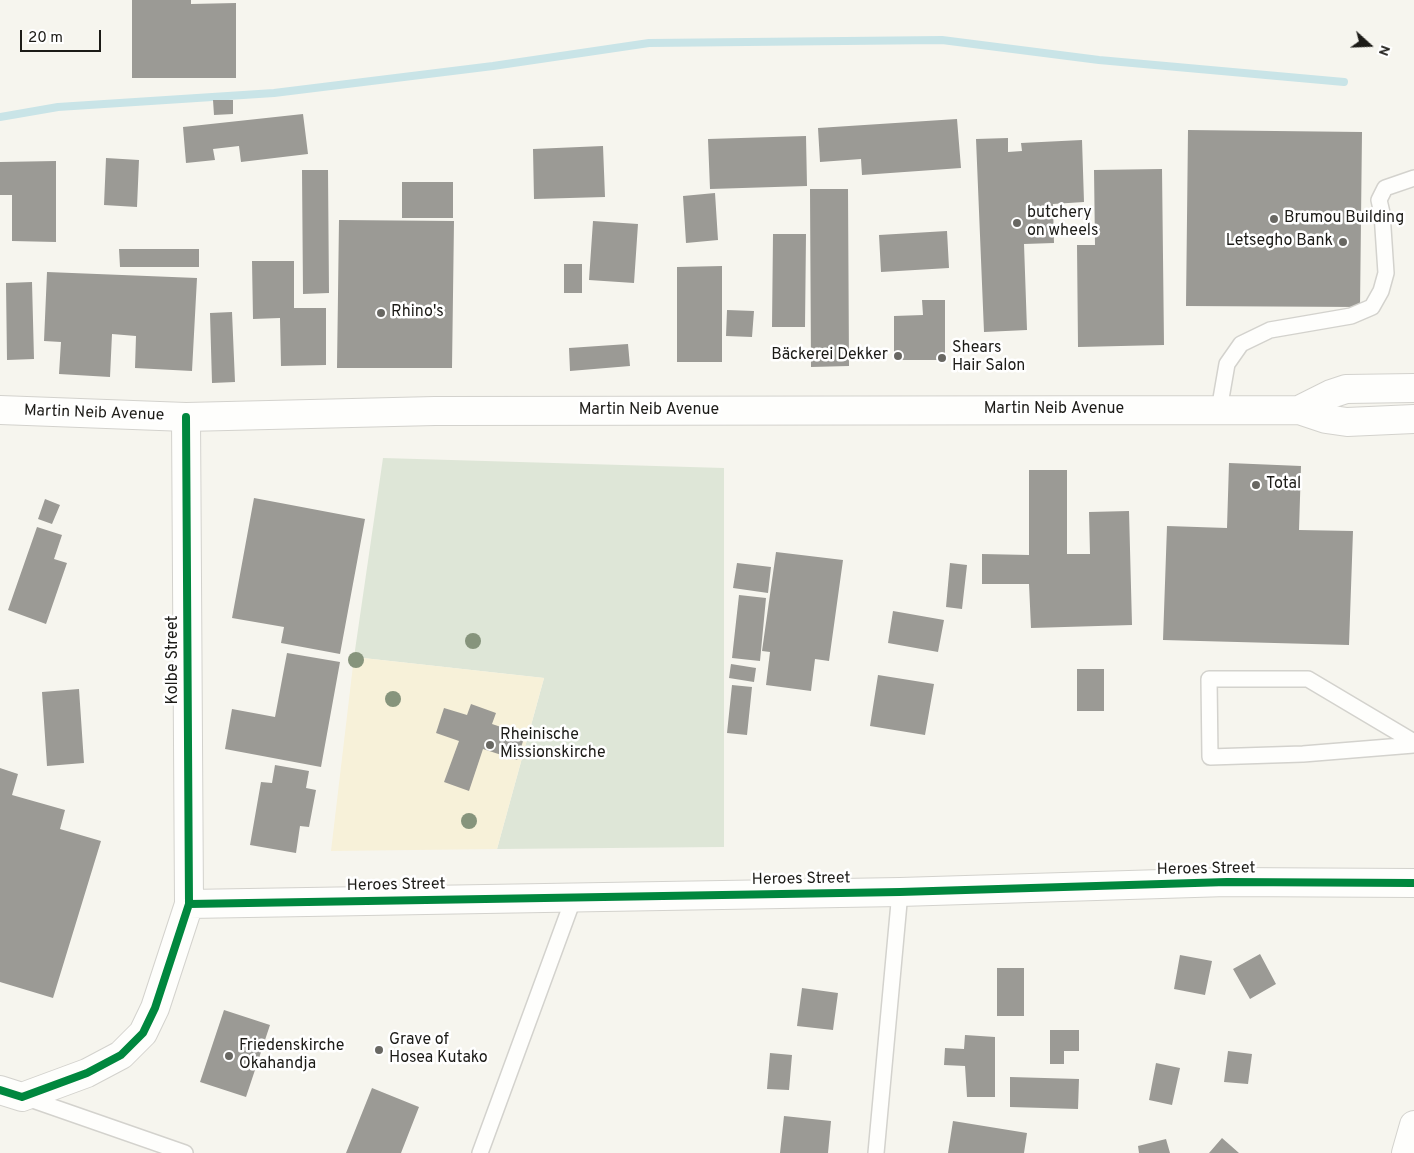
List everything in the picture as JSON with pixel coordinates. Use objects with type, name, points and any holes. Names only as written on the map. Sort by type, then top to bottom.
[{"type":"street","name":"Martin Neib Avenue","points":[[1299,410],[1331,394],[1346,389],[1414,388]]},
{"type":"street","name":"Martin Neib Avenue","points":[[0,410],[186,417],[435,411],[1299,410],[1326,419],[1347,422],[1414,419]]},
{"type":"street","name":"Kolbe Street","points":[[11,1093],[88,1072],[121,1054],[142,1033],[155,1008],[189,904],[186,417]]},
{"type":"street","name":"Heroes Street","points":[[189,904],[900,892],[1227,882],[1414,884]]},
{"type":"street","points":[[1406,1153],[1414,1124]]},
{"type":"lane","points":[[1219,410],[1227,364],[1241,344],[1270,330],[1351,316],[1372,307],[1381,291],[1386,273],[1382,213],[1379,200],[1385,188],[1414,178]]},
{"type":"lane","points":[[1209,678],[1308,679],[1414,743],[1303,754],[1210,757],[1209,678]]},
{"type":"lane","points":[[876,1153],[900,892]]},
{"type":"lane","points":[[480,1153],[574,897]]},
{"type":"lane","points":[[11,1093],[185,1153]]},
{"type":"green space","points":[[383,458],[724,468],[724,847],[497,849],[544,678],[354,657]]},
{"type":"sand","points":[[354,657],[544,678],[497,849],[331,851]]},
{"type":"building","points":[[132,0],[191,0],[191,4],[236,3],[236,78],[132,78]]},
{"type":"building","points":[[213,100],[233,100],[233,114],[214,115]]},
{"type":"building","points":[[303,114],[308,154],[241,162],[239,146],[213,149],[215,160],[186,163],[183,127]]},
{"type":"building","points":[[957,119],[961,168],[862,175],[861,159],[820,162],[818,128]]},
{"type":"building","name":"Brumou Building","points":[[1188,130],[1362,132],[1360,307],[1186,306]]},
{"type":"building","points":[[806,136],[807,186],[710,189],[708,139]]},
{"type":"building","name":"butchery on wheels","points":[[1008,138],[1008,152],[1022,151],[1021,143],[1082,140],[1084,202],[1053,204],[1054,243],[1024,244],[1027,330],[984,332],[976,139]]},
{"type":"building","points":[[603,146],[605,197],[534,199],[533,149]]},
{"type":"building","points":[[106,158],[139,160],[137,207],[104,205]]},
{"type":"building","points":[[56,161],[56,242],[12,241],[12,195],[0,195],[0,162]]},
{"type":"building","points":[[1162,169],[1164,345],[1078,347],[1077,245],[1095,245],[1094,170]]},
{"type":"building","points":[[302,170],[328,170],[329,293],[303,294]]},
{"type":"building","points":[[402,182],[453,182],[453,218],[402,218]]},
{"type":"building","points":[[810,189],[848,189],[849,366],[811,367]]},
{"type":"building","points":[[715,193],[718,240],[686,243],[683,196]]},
{"type":"building","points":[[339,220],[454,221],[452,368],[337,368]]},
{"type":"building","points":[[593,221],[638,224],[634,283],[589,280]]},
{"type":"building","points":[[947,231],[949,268],[881,272],[879,235]]},
{"type":"building","points":[[773,234],[806,234],[805,327],[772,327]]},
{"type":"building","points":[[119,249],[199,249],[199,267],[120,267]]},
{"type":"building","points":[[252,261],[294,261],[294,308],[326,308],[326,365],[281,366],[280,318],[253,319]]},
{"type":"building","points":[[564,264],[582,264],[582,293],[564,293]]},
{"type":"building","points":[[722,266],[722,362],[677,362],[677,267]]},
{"type":"building","points":[[47,272],[197,278],[192,371],[135,368],[136,336],[112,334],[110,377],[59,374],[61,342],[44,341]]},
{"type":"building","points":[[32,282],[34,359],[7,360],[6,283]]},
{"type":"building","points":[[922,300],[945,300],[945,360],[894,360],[894,316],[923,315]]},
{"type":"building","points":[[727,310],[754,311],[752,337],[726,336]]},
{"type":"building","points":[[232,312],[235,382],[212,383],[210,313]]},
{"type":"building","points":[[628,344],[630,366],[570,371],[569,348]]},
{"type":"building","points":[[1229,463],[1301,466],[1299,530],[1353,531],[1349,645],[1163,640],[1167,526],[1227,528]]},
{"type":"building","points":[[1029,470],[1067,470],[1067,554],[1090,554],[1089,512],[1129,511],[1132,625],[1031,628],[1029,584],[982,584],[982,554],[1029,555]]},
{"type":"building","points":[[254,498],[365,519],[340,654],[281,643],[284,627],[232,618]]},
{"type":"building","points":[[45,499],[60,505],[52,524],[38,519]]},
{"type":"building","points":[[37,527],[62,535],[54,559],[67,563],[46,624],[8,610]]},
{"type":"building","points":[[776,552],[843,560],[829,661],[815,659],[811,691],[766,685],[770,652],[762,651]]},
{"type":"building","points":[[737,563],[771,567],[768,593],[733,588]]},
{"type":"building","points":[[950,563],[967,565],[962,609],[946,607]]},
{"type":"building","points":[[739,595],[766,598],[760,661],[732,658]]},
{"type":"building","points":[[893,611],[944,620],[938,652],[888,643]]},
{"type":"building","points":[[287,653],[340,662],[321,767],[225,749],[232,709],[275,717]]},
{"type":"building","points":[[731,664],[756,668],[754,682],[729,678]]},
{"type":"building","points":[[1077,669],[1104,669],[1104,711],[1077,711]]},
{"type":"building","points":[[878,675],[934,684],[925,735],[870,726]]},
{"type":"building","points":[[732,685],[752,687],[747,735],[727,733]]},
{"type":"building","points":[[79,689],[84,763],[47,766],[42,692]]},
{"type":"building","name":"Rheinische Missionskirche","points":[[471,704],[496,713],[492,724],[525,735],[517,760],[483,749],[469,791],[444,782],[459,741],[436,733],[444,708],[467,715]]},
{"type":"building","points":[[275,765],[309,771],[306,788],[316,790],[309,827],[300,826],[296,853],[250,845],[261,782],[272,783]]},
{"type":"building","points":[[0,768],[18,774],[12,795],[65,810],[60,829],[101,841],[53,998],[0,982]]},
{"type":"building","points":[[1260,954],[1276,984],[1250,999],[1233,969]]},
{"type":"building","points":[[1180,955],[1212,961],[1205,995],[1174,989]]},
{"type":"building","points":[[997,968],[1024,968],[1024,1016],[997,1016]]},
{"type":"building","points":[[802,988],[838,993],[833,1030],[797,1026]]},
{"type":"building","points":[[224,1010],[270,1025],[246,1097],[200,1082]]},
{"type":"building","points":[[1050,1030],[1079,1030],[1079,1051],[1064,1051],[1064,1064],[1050,1064]]},
{"type":"building","points":[[965,1035],[995,1037],[995,1097],[967,1097],[965,1066],[944,1065],[945,1048],[964,1049]]},
{"type":"building","points":[[1228,1051],[1252,1054],[1248,1084],[1224,1082]]},
{"type":"building","points":[[770,1053],[792,1055],[789,1090],[767,1089]]},
{"type":"building","points":[[1156,1063],[1180,1068],[1172,1105],[1149,1100]]},
{"type":"building","points":[[1010,1077],[1079,1079],[1078,1109],[1010,1107]]},
{"type":"building","points":[[372,1088],[419,1107],[401,1153],[346,1153]]},
{"type":"building","points":[[784,1116],[831,1121],[828,1153],[780,1153]]},
{"type":"building","points":[[953,1121],[1027,1133],[1024,1153],[948,1153]]},
{"type":"building","points":[[1222,1138],[1239,1153],[1209,1153]]},
{"type":"building","points":[[1166,1139],[1170,1153],[1139,1153],[1138,1146]]},
{"type":"waterway","points":[[0,117],[58,107],[274,93],[493,66],[649,43],[942,40],[1099,60],[1344,82]]},
{"type":"cycle path","points":[[0,1090],[22,1097],[87,1073],[121,1055],[143,1033],[155,1008],[189,904],[186,417]]},
{"type":"cycle path","points":[[189,904],[900,892],[1227,882],[1414,883]]},
{"type":"place","name":"Brumou Building","points":[[1274,219]]},
{"type":"place","name":"butchery on wheels","points":[[1017,223]]},
{"type":"place","name":"Letsegho Bank","points":[[1343,242]]},
{"type":"place","name":"Rhino's","points":[[381,313]]},
{"type":"place","name":"Bäckerei Dekker","points":[[898,356]]},
{"type":"place","name":"Shears Hair Salon","points":[[942,358]]},
{"type":"place","name":"Total","points":[[1256,485]]},
{"type":"place","name":"Rheinische Missionskirche","points":[[490,745]]},
{"type":"place","name":"Grave of Hosea Kutako","points":[[379,1050]]},
{"type":"place","name":"Friedenskirche Okahandja","points":[[229,1056]]}]
